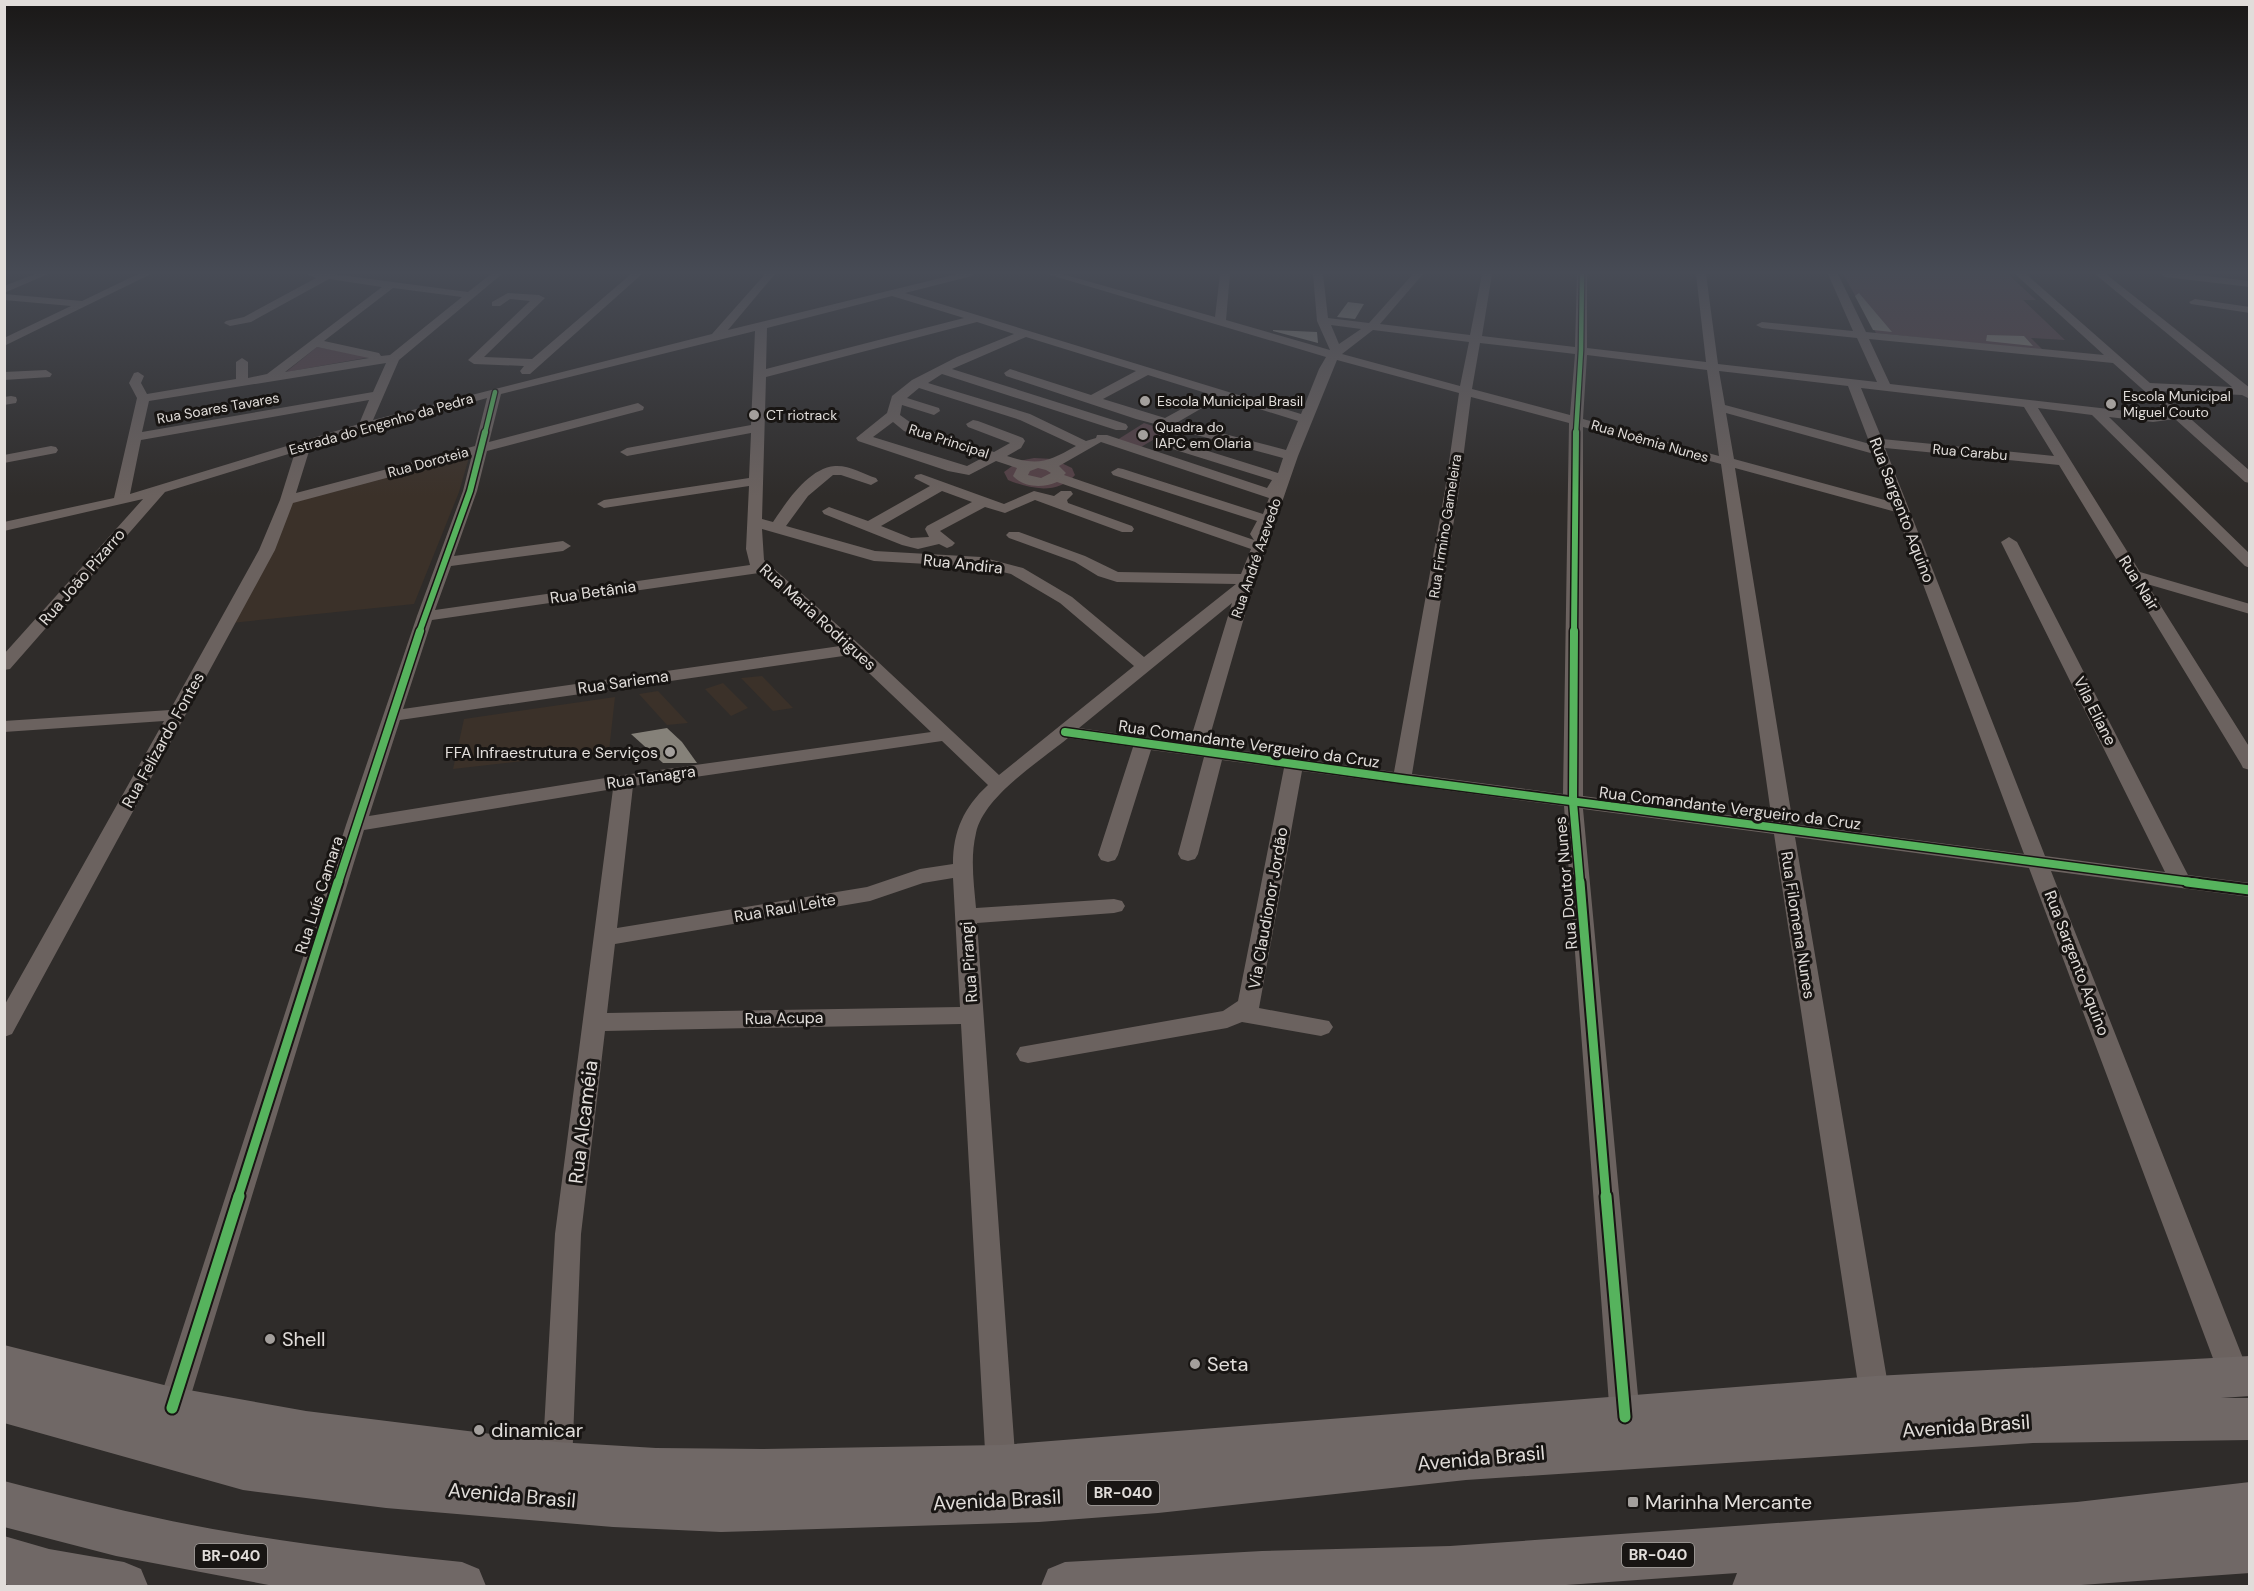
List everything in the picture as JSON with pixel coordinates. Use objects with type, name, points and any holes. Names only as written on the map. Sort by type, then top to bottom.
[{"type":"highway","name":"Avenida Brasil","points":[[4,1365],[172,1408],[306,1432],[557,1465],[739,1471],[1000,1468],[1875,1397],[2242,1377]]},
{"type":"highway","points":[[4,1387],[139,1422],[288,1450],[438,1469],[557,1465]]},
{"type":"highway","name":"Avenida Brasil","points":[[4,1402],[243,1467],[386,1485],[613,1504],[721,1509],[1039,1499],[1158,1490],[1466,1458],[2032,1422],[2250,1419]]},
{"type":"highway","name":"BR-040","points":[[4,1504],[116,1533],[237,1557],[349,1574],[462,1587]]},
{"type":"highway","name":"BR-040","points":[[1065,1587],[1262,1575],[1450,1570],[2077,1525],[2250,1504]]},
{"type":"highway","points":[[1756,1587],[2250,1549]]},
{"type":"highway","points":[[4,1560],[28,1568],[124,1587]]},
{"type":"street","points":[[271,376],[309,348]]},
{"type":"street","points":[[342,348],[390,358]]},
{"type":"street","points":[[143,398],[390,358],[402,348]]},
{"type":"street","points":[[487,348],[474,360],[535,363]]},
{"type":"street","points":[[501,390],[552,348]]},
{"type":"street","name":"Estrada do Engenho da Pedra","points":[[4,527],[121,501],[364,427],[668,348]]},
{"type":"street","name":"Rua Maria Rodrigues","points":[[760,348],[754,555],[761,567],[854,649],[999,785]]},
{"type":"street","points":[[761,374],[862,348]]},
{"type":"street","points":[[897,399],[916,383],[991,348]]},
{"type":"street","points":[[1071,348],[1305,419]]},
{"type":"street","points":[[1311,348],[1325,369]]},
{"type":"street","name":"Rua Noêmia Nunes","points":[[1314,348],[1334,350],[1729,464],[1901,509]]},
{"type":"street","name":"Rua Firmino Gameleira","points":[[1402,779],[1474,348]]},
{"type":"street","points":[[1564,348],[2154,418],[2179,415]]},
{"type":"street","name":"Rua Filomena Nunes","points":[[1710,348],[1783,828],[1875,1397]]},
{"type":"street","points":[[1869,348],[1886,386]]},
{"type":"street","points":[[1997,348],[2116,360]]},
{"type":"street","points":[[2103,348],[2250,479]]},
{"type":"street","points":[[2193,348],[2248,392]]},
{"type":"street","name":"Rua André Azevedo","points":[[1188,854],[1205,751],[1256,545],[1273,495],[1334,350]]},
{"type":"street","name":"Rua Doutor Nunes","points":[[1581,350],[1576,420],[1573,801],[1625,1417]]},
{"type":"street","points":[[364,427],[390,358]]},
{"type":"street","points":[[242,362],[242,381]]},
{"type":"street","points":[[941,370],[1121,427]]},
{"type":"street","points":[[1092,400],[1146,371]]},
{"type":"street","points":[[1010,373],[1141,416],[1284,454]]},
{"type":"street","points":[[4,376],[46,374]]},
{"type":"street","points":[[121,501],[143,398],[135,382],[138,376]]},
{"type":"street","name":"Rua Sargento Aquino","points":[[1853,382],[2242,1377]]},
{"type":"street","points":[[916,383],[1025,417],[1086,446]]},
{"type":"street","points":[[2148,387],[2248,392]]},
{"type":"street","name":"Rua Luís Camara","points":[[172,1408],[356,825],[425,616],[470,491],[501,390]]},
{"type":"street","points":[[1167,423],[1219,393]]},
{"type":"street","name":"Rua Soares Tavares","points":[[135,437],[377,395]]},
{"type":"street","points":[[897,399],[934,411]]},
{"type":"street","name":"Rua Principal","points":[[897,399],[892,408],[892,416],[894,420],[909,428],[1027,467],[1053,471]]},
{"type":"street","name":"Rua Nair","points":[[2028,403],[2250,764]]},
{"type":"street","name":"Rua Doroteia","points":[[288,500],[638,407]]},
{"type":"street","name":"Rua Carabu","points":[[1719,407],[1878,447],[2063,461]]},
{"type":"street","points":[[2096,411],[2250,562]]},
{"type":"street","points":[[892,416],[863,438],[964,471],[973,470],[998,457],[1016,445],[1018,441],[973,424]]},
{"type":"street","points":[[1118,472],[1262,518],[1264,521],[1256,545],[1081,485],[1053,471],[1086,446],[1141,416]]},
{"type":"street","points":[[627,452],[758,428]]},
{"type":"street","points":[[1154,455],[1192,430]]},
{"type":"street","points":[[1102,438],[1273,495],[1279,480],[1277,477],[1171,444]]},
{"type":"street","name":"Rua Felizardo Fontes","points":[[4,1028],[267,550],[288,500],[304,444]]},
{"type":"street","points":[[4,459],[51,450]]},
{"type":"street","points":[[777,528],[788,509],[824,473],[840,471],[871,481]]},
{"type":"street","points":[[921,478],[1005,509],[1033,496],[1059,502],[1127,529]]},
{"type":"street","points":[[604,504],[756,481]]},
{"type":"street","points":[[869,527],[942,485]]},
{"type":"street","points":[[1059,502],[1060,498],[1081,485]]},
{"type":"street","name":"Rua João Pizarro","points":[[4,665],[159,490]]},
{"type":"street","points":[[958,560],[953,550],[934,534],[932,529],[981,503]]},
{"type":"street","points":[[829,511],[912,543],[942,539]]},
{"type":"street","name":"Rua Andira","points":[[754,522],[874,556],[958,560],[1002,566],[1032,578],[1066,600],[1144,666]]},
{"type":"street","points":[[1014,535],[1080,559],[1110,576],[1246,581]]},
{"type":"street","name":"Vila Eliane","points":[[2009,542],[2180,880]]},
{"type":"street","points":[[444,562],[562,546]]},
{"type":"street","name":"Rua Betânia","points":[[425,616],[761,567]]},
{"type":"street","points":[[2134,575],[2250,609]]},
{"type":"street","name":"Rua Pirangi","points":[[1000,1468],[963,869],[963,841],[966,826],[985,798],[999,785],[1246,581]]},
{"type":"street","name":"Rua Sariema","points":[[393,716],[854,649]]},
{"type":"street","points":[[4,727],[176,715]]},
{"type":"street","name":"Rua Comandante Vergueiro da Cruz","points":[[1065,732],[1402,779],[2250,890]]},
{"type":"street","name":"Rua Tanagra","points":[[356,825],[624,781],[947,735]]},
{"type":"street","points":[[1108,855],[1144,743]]},
{"type":"street","name":"Via Claudionor Jordão","points":[[1240,1013],[1249,1005],[1251,996],[1294,764]]},
{"type":"street","name":"Rua Alcaméia","points":[[557,1465],[568,1234],[624,781]]},
{"type":"street","name":"Rua Raul Leite","points":[[606,938],[870,894],[920,876],[963,869]]},
{"type":"street","points":[[966,916],[1114,906]]},
{"type":"street","points":[[1028,1054],[1227,1019],[1240,1013],[1321,1027]]},
{"type":"street","name":"Rua Acupa","points":[[596,1022],[972,1015]]},
{"type":"shaded area","points":[[315,348],[371,357],[286,372]]},
{"type":"shaded area","name":"Quadra do IAPC em Olaria","points":[[1144,423],[1168,431],[1141,447],[1117,440]]},
{"type":"shaded area","points":[[470,454],[459,492],[414,604],[231,623],[293,500]]},
{"type":"shaded area","points":[[1034,458],[1053,459],[1072,468],[1075,475],[1052,488],[1034,488],[1008,480],[1004,472],[1019,461]]},
{"type":"shaded area","points":[[762,676],[793,708],[773,711],[741,678]]},
{"type":"shaded area","points":[[723,683],[748,708],[731,716],[705,689]]},
{"type":"shaded area","points":[[658,691],[688,723],[667,725],[639,694]]},
{"type":"shaded area","points":[[615,697],[609,751],[453,769],[464,719]]},
{"type":"building","name":"FFA Infraestrutura e Serviços","points":[[667,728],[682,742],[697,763],[663,763],[631,734]]},
{"type":"cycle path","points":[[1581,348],[1576,420],[1573,802],[1625,1417]]},
{"type":"cycle path","points":[[172,1408],[356,825],[425,616],[470,491],[495,392]]},
{"type":"cycle path","points":[[1065,732],[1402,779],[2250,890]]},
{"type":"place","name":"Escola Municipal Brasil","points":[[1145,401]]},
{"type":"place","name":"Escola Municipal Miguel Couto","points":[[2111,404]]},
{"type":"place","name":"CT riotrack","points":[[754,415]]},
{"type":"place","name":"Quadra do IAPC em Olaria","points":[[1143,435]]},
{"type":"place","name":"FFA Infraestrutura e Serviços","points":[[670,752]]},
{"type":"place","name":"Shell","points":[[270,1339]]},
{"type":"place","name":"Seta","points":[[1195,1364]]},
{"type":"place","name":"dinamicar","points":[[479,1430]]},
{"type":"place","name":"Marinha Mercante","points":[[1633,1502]]}]
